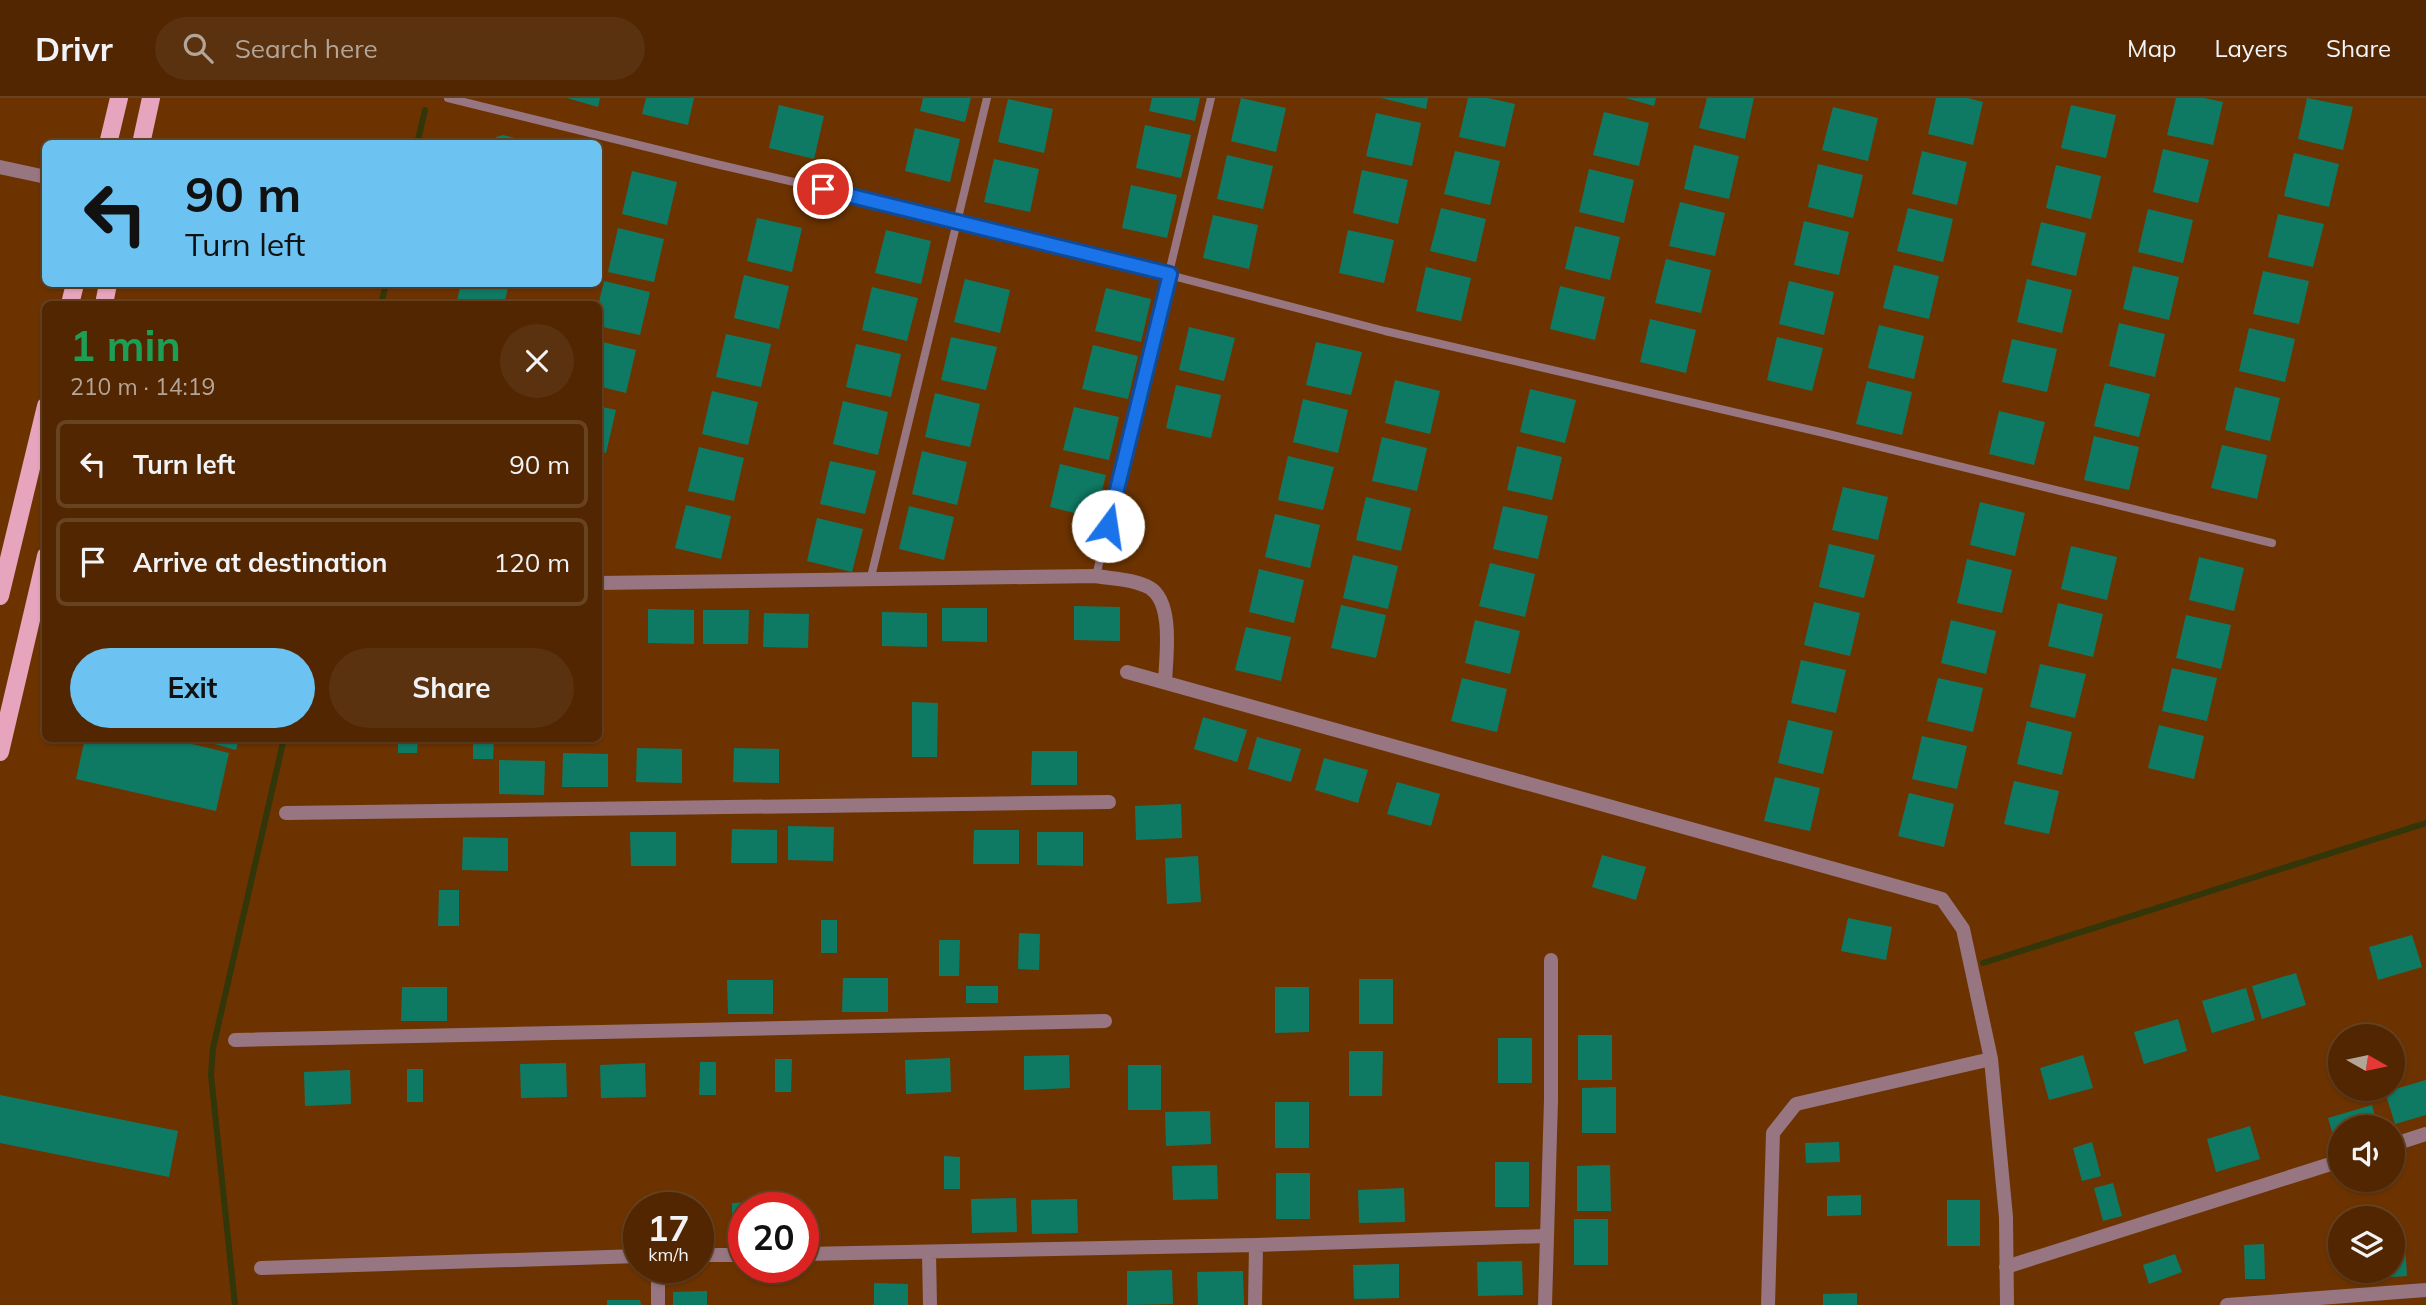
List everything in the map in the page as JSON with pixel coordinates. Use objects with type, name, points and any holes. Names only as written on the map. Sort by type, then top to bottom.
[{"type":"main road","points":[[109,140],[119,98]]},
{"type":"main road","points":[[142,140],[151,98]]},
{"type":"main road","points":[[0,597],[42,423]]},
{"type":"main road","points":[[0,752],[42,573]]},
{"type":"street","points":[[0,167],[42,176]]},
{"type":"street","points":[[602,583],[1096,576],[1138,583],[1153,590],[1167,615],[1166,682]]},
{"type":"street","points":[[1127,672],[1942,899],[1963,929],[1991,1059],[2006,1217],[2007,1305]]},
{"type":"street","points":[[286,813],[1109,802]]},
{"type":"street","points":[[1545,1305],[1551,1100],[1551,960]]},
{"type":"street","points":[[235,1040],[1105,1021]]},
{"type":"street","points":[[1768,1305],[1773,1133],[1796,1104],[1991,1059]]},
{"type":"street","points":[[2405,1141],[2426,1134]]},
{"type":"street","points":[[2006,1267],[2328,1165]]},
{"type":"street","points":[[819,1254],[1546,1236]]},
{"type":"street","points":[[1255,1305],[1256,1245]]},
{"type":"street","points":[[929,1253],[930,1305]]},
{"type":"street","points":[[261,1268],[623,1257]]},
{"type":"street","points":[[658,1283],[658,1305]]},
{"type":"street","points":[[2227,1305],[2426,1290]]},
{"type":"lane","points":[[448,98],[957,220],[1385,331],[1824,433],[2272,543]]},
{"type":"lane","points":[[870,581],[987,98]]},
{"type":"lane","points":[[1096,576],[1211,98]]},
{"type":"building","points":[[567,98],[600,98],[598,107]]},
{"type":"building","points":[[646,98],[694,98],[688,125],[642,114]]},
{"type":"building","points":[[923,98],[971,98],[965,122],[920,111]]},
{"type":"building","points":[[1152,98],[1200,98],[1195,121],[1149,111]]},
{"type":"building","points":[[1241,98],[1286,108],[1276,152],[1231,141]]},
{"type":"building","points":[[1381,98],[1428,98],[1426,109]]},
{"type":"building","points":[[1468,98],[1488,98],[1515,104],[1505,147],[1459,137]]},
{"type":"building","points":[[1626,98],[1656,98],[1654,106]]},
{"type":"building","points":[[1707,98],[1754,98],[1745,139],[1699,128]]},
{"type":"building","points":[[1936,98],[1968,98],[1983,102],[1973,145],[1928,134]]},
{"type":"building","points":[[2176,98],[2204,98],[2223,102],[2213,145],[2167,135]]},
{"type":"building","points":[[2307,98],[2353,107],[2343,150],[2298,139]]},
{"type":"building","points":[[1008,99],[1053,109],[1044,153],[998,142]]},
{"type":"building","points":[[779,105],[824,116],[814,159],[769,148]]},
{"type":"building","points":[[2071,105],[2116,115],[2106,158],[2061,148]]},
{"type":"building","points":[[1833,107],[1878,118],[1868,161],[1822,150]]},
{"type":"building","points":[[1604,112],[1649,123],[1639,166],[1593,155]]},
{"type":"building","points":[[1376,113],[1421,123],[1412,166],[1366,156]]},
{"type":"building","points":[[1145,125],[1191,135],[1181,178],[1136,168]]},
{"type":"building","points":[[915,128],[960,139],[950,182],[905,171]]},
{"type":"building","points":[[503,135],[523,140],[496,140],[496,137]]},
{"type":"building","points":[[1694,145],[1739,156],[1729,199],[1684,189]]},
{"type":"building","points":[[2163,149],[2209,160],[2198,203],[2153,192]]},
{"type":"building","points":[[1455,151],[1500,161],[1490,205],[1444,194]]},
{"type":"building","points":[[1922,151],[1967,162],[1957,205],[1912,194]]},
{"type":"building","points":[[2294,153],[2339,164],[2329,207],[2284,196]]},
{"type":"building","points":[[1227,155],[1273,166],[1263,209],[1217,199]]},
{"type":"building","points":[[994,159],[1039,169],[1030,212],[984,202]]},
{"type":"building","points":[[1818,164],[1863,175],[1853,218],[1808,207]]},
{"type":"building","points":[[2056,165],[2101,176],[2091,219],[2046,208]]},
{"type":"building","points":[[1589,169],[1634,180],[1624,223],[1579,212]]},
{"type":"building","points":[[1362,170],[1408,180],[1398,224],[1353,213]]},
{"type":"building","points":[[632,171],[677,182],[667,225],[622,214]]},
{"type":"building","points":[[1131,185],[1177,195],[1167,238],[1122,228]]},
{"type":"building","points":[[1680,202],[1725,213],[1715,256],[1669,246]]},
{"type":"building","points":[[1441,208],[1486,219],[1476,262],[1430,251]]},
{"type":"building","points":[[1908,208],[1953,219],[1943,262],[1897,251]]},
{"type":"building","points":[[2148,209],[2193,220],[2183,263],[2138,252]]},
{"type":"building","points":[[2278,214],[2324,224],[2313,267],[2268,257]]},
{"type":"building","points":[[1213,215],[1258,225],[1249,269],[1203,258]]},
{"type":"building","points":[[757,218],[802,228],[792,272],[747,261]]},
{"type":"building","points":[[1804,221],[1849,232],[1839,275],[1794,265]]},
{"type":"building","points":[[2041,222],[2086,233],[2076,276],[2031,265]]},
{"type":"building","points":[[1575,226],[1620,237],[1610,280],[1565,269]]},
{"type":"building","points":[[618,228],[664,239],[654,282],[608,272]]},
{"type":"building","points":[[886,230],[931,241],[921,284],[875,273]]},
{"type":"building","points":[[1348,230],[1394,240],[1384,283],[1339,273]]},
{"type":"building","points":[[1666,259],[1711,270],[1701,313],[1655,303]]},
{"type":"building","points":[[1894,265],[1939,276],[1929,319],[1883,308]]},
{"type":"building","points":[[2133,266],[2179,277],[2169,320],[2123,309]]},
{"type":"building","points":[[1426,267],[1471,278],[1461,321],[1416,311]]},
{"type":"building","points":[[2263,271],[2309,281],[2299,324],[2253,314]]},
{"type":"building","points":[[744,275],[789,286],[779,329],[734,318]]},
{"type":"building","points":[[965,279],[1010,290],[1000,333],[954,322]]},
{"type":"building","points":[[2027,279],[2072,290],[2062,333],[2017,322]]},
{"type":"building","points":[[604,281],[650,292],[640,335],[602,327],[602,301],[599,301]]},
{"type":"building","points":[[1789,281],[1834,292],[1824,335],[1779,324]]},
{"type":"building","points":[[1560,286],[1605,297],[1595,340],[1550,329]]},
{"type":"building","points":[[460,287],[508,287],[505,301],[457,301]]},
{"type":"building","points":[[872,287],[918,298],[907,341],[862,330]]},
{"type":"building","points":[[1106,288],[1151,299],[1141,342],[1095,331]]},
{"type":"building","points":[[1650,319],[1696,330],[1686,373],[1640,362]]},
{"type":"building","points":[[2119,323],[2165,334],[2155,377],[2109,366]]},
{"type":"building","points":[[1879,325],[1924,336],[1914,379],[1868,368]]},
{"type":"building","points":[[1189,327],[1235,338],[1224,381],[1179,370]]},
{"type":"building","points":[[2249,328],[2295,339],[2285,382],[2239,371]]},
{"type":"building","points":[[726,334],[771,344],[761,387],[716,377]]},
{"type":"building","points":[[951,337],[997,347],[986,390],[941,380]]},
{"type":"building","points":[[1777,337],[1823,348],[1812,391],[1767,380]]},
{"type":"building","points":[[2012,339],[2057,349],[2047,392],[2002,382]]},
{"type":"building","points":[[602,342],[636,350],[626,393],[602,387]]},
{"type":"building","points":[[1316,342],[1362,352],[1351,395],[1306,385]]},
{"type":"building","points":[[856,344],[901,354],[891,397],[846,387]]},
{"type":"building","points":[[1093,345],[1138,356],[1128,399],[1082,389]]},
{"type":"building","points":[[1395,380],[1440,391],[1430,434],[1385,423]]},
{"type":"building","points":[[1867,381],[1912,392],[1902,435],[1856,424]]},
{"type":"building","points":[[2105,383],[2150,394],[2139,437],[2094,426]]},
{"type":"building","points":[[1176,385],[1221,395],[1211,438],[1166,428]]},
{"type":"building","points":[[2235,387],[2280,398],[2270,441],[2225,430]]},
{"type":"building","points":[[1530,389],[1576,400],[1565,443],[1520,432]]},
{"type":"building","points":[[712,391],[758,402],[748,445],[702,434]]},
{"type":"building","points":[[935,393],[980,404],[970,447],[925,437]]},
{"type":"building","points":[[1303,399],[1348,410],[1338,453],[1293,442]]},
{"type":"building","points":[[843,401],[888,412],[878,455],[833,444]]},
{"type":"building","points":[[602,407],[616,410],[606,453],[602,452]]},
{"type":"building","points":[[1074,407],[1119,417],[1109,460],[1063,450]]},
{"type":"building","points":[[1999,411],[2045,422],[2034,465],[1989,454]]},
{"type":"building","points":[[2094,436],[2139,447],[2129,490],[2084,480]]},
{"type":"building","points":[[1382,437],[1427,448],[1417,491],[1372,481]]},
{"type":"building","points":[[2222,445],[2267,455],[2257,499],[2211,488]]},
{"type":"building","points":[[1517,446],[1562,457],[1552,500],[1507,490]]},
{"type":"building","points":[[699,447],[744,458],[734,501],[688,491]]},
{"type":"building","points":[[922,451],[967,462],[957,505],[912,494]]},
{"type":"building","points":[[1288,456],[1334,467],[1323,510],[1278,500]]},
{"type":"building","points":[[830,461],[876,471],[865,514],[820,504]]},
{"type":"building","points":[[1060,464],[1106,475],[1095,518],[1050,507]]},
{"type":"building","points":[[1843,487],[1888,497],[1878,540],[1832,530]]},
{"type":"building","points":[[1366,497],[1411,508],[1401,551],[1356,540]]},
{"type":"building","points":[[1980,502],[2025,513],[2015,556],[1970,545]]},
{"type":"building","points":[[686,505],[731,516],[721,559],[675,548]]},
{"type":"building","points":[[909,506],[954,517],[944,560],[899,549]]},
{"type":"building","points":[[1503,506],[1548,516],[1538,559],[1493,549]]},
{"type":"building","points":[[1275,514],[1320,525],[1310,568],[1265,557]]},
{"type":"building","points":[[817,518],[863,529],[852,572],[807,561]]},
{"type":"building","points":[[1829,544],[1875,555],[1864,598],[1819,587]]},
{"type":"building","points":[[2071,546],[2117,557],[2107,600],[2061,589]]},
{"type":"building","points":[[1353,555],[1398,566],[1388,609],[1343,598]]},
{"type":"building","points":[[2199,557],[2244,568],[2234,611],[2189,600]]},
{"type":"building","points":[[1967,559],[2012,570],[2002,613],[1957,603]]},
{"type":"building","points":[[1490,563],[1535,574],[1525,617],[1479,606]]},
{"type":"building","points":[[1259,569],[1304,580],[1294,623],[1249,612]]},
{"type":"building","points":[[1814,602],[1860,613],[1850,656],[1804,645]]},
{"type":"building","points":[[2058,603],[2103,614],[2093,657],[2048,646]]},
{"type":"building","points":[[1341,605],[1386,615],[1376,658],[1331,648]]},
{"type":"building","points":[[1074,606],[1120,607],[1120,641],[1074,640]]},
{"type":"building","points":[[942,608],[987,608],[987,642],[942,641]]},
{"type":"building","points":[[648,609],[694,610],[694,644],[648,643]]},
{"type":"building","points":[[703,610],[749,610],[748,644],[703,644]]},
{"type":"building","points":[[882,612],[927,613],[927,647],[882,646]]},
{"type":"building","points":[[764,613],[809,614],[808,648],[763,647]]},
{"type":"building","points":[[2186,615],[2231,625],[2221,669],[2176,658]]},
{"type":"building","points":[[1475,620],[1520,631],[1510,674],[1465,663]]},
{"type":"building","points":[[1951,620],[1996,631],[1986,674],[1941,663]]},
{"type":"building","points":[[1246,627],[1291,637],[1281,681],[1235,670]]},
{"type":"building","points":[[1801,660],[1846,670],[1836,713],[1791,703]]},
{"type":"building","points":[[2040,664],[2086,674],[2075,718],[2030,707]]},
{"type":"building","points":[[2172,668],[2217,678],[2207,721],[2162,711]]},
{"type":"building","points":[[1462,678],[1507,689],[1497,732],[1451,721]]},
{"type":"building","points":[[1938,678],[1983,688],[1973,732],[1927,721]]},
{"type":"building","points":[[912,702],[938,703],[937,757],[912,757]]},
{"type":"building","points":[[1203,717],[1247,730],[1237,762],[1194,749]]},
{"type":"building","points":[[1788,720],[1833,731],[1823,774],[1778,763]]},
{"type":"building","points":[[2027,721],[2072,732],[2062,775],[2017,764]]},
{"type":"building","points":[[2159,725],[2204,736],[2194,779],[2148,768]]},
{"type":"building","points":[[1922,736],[1967,746],[1957,789],[1912,779]]},
{"type":"building","points":[[1257,737],[1301,749],[1291,782],[1248,769]]},
{"type":"building","points":[[84,742],[184,742],[229,753],[216,811],[76,779]]},
{"type":"building","points":[[207,742],[238,742],[236,750]]},
{"type":"building","points":[[398,742],[418,742],[417,753],[398,753]]},
{"type":"building","points":[[473,742],[494,742],[493,759],[473,759]]},
{"type":"building","points":[[637,748],[682,749],[682,783],[636,782]]},
{"type":"building","points":[[734,748],[779,749],[779,783],[733,782]]},
{"type":"building","points":[[1032,751],[1077,751],[1077,785],[1031,785]]},
{"type":"building","points":[[563,753],[608,754],[608,787],[562,787]]},
{"type":"building","points":[[1324,758],[1368,770],[1358,803],[1315,790]]},
{"type":"building","points":[[499,760],[545,761],[544,795],[499,794]]},
{"type":"building","points":[[1775,777],[1820,788],[1810,831],[1764,821]]},
{"type":"building","points":[[2014,781],[2059,791],[2049,834],[2004,824]]},
{"type":"building","points":[[1397,782],[1440,794],[1431,826],[1387,814]]},
{"type":"building","points":[[1909,793],[1954,804],[1944,847],[1898,836]]},
{"type":"building","points":[[1181,804],[1182,838],[1136,840],[1135,806]]},
{"type":"building","points":[[788,826],[834,827],[833,861],[788,860]]},
{"type":"building","points":[[732,829],[777,830],[777,863],[731,863]]},
{"type":"building","points":[[974,830],[1019,830],[1019,864],[973,864]]},
{"type":"building","points":[[630,832],[676,832],[676,866],[631,866]]},
{"type":"building","points":[[1037,832],[1083,832],[1083,866],[1037,865]]},
{"type":"building","points":[[463,837],[508,838],[508,871],[462,870]]},
{"type":"building","points":[[1602,855],[1646,867],[1636,900],[1592,887]]},
{"type":"building","points":[[1198,856],[1201,902],[1167,904],[1165,858]]},
{"type":"building","points":[[439,890],[459,890],[459,926],[438,926]]},
{"type":"building","points":[[1848,918],[1892,927],[1886,960],[1841,951]]},
{"type":"building","points":[[821,920],[837,920],[837,953],[821,953]]},
{"type":"building","points":[[1019,933],[1040,934],[1039,970],[1018,969]]},
{"type":"building","points":[[2412,935],[2422,967],[2378,980],[2369,947]]},
{"type":"building","points":[[939,940],[960,940],[959,976],[939,976]]},
{"type":"building","points":[[2296,973],[2306,1005],[2262,1019],[2252,986]]},
{"type":"building","points":[[843,978],[888,978],[888,1012],[842,1012]]},
{"type":"building","points":[[1359,979],[1393,979],[1393,1024],[1359,1024]]},
{"type":"building","points":[[727,980],[773,980],[773,1014],[728,1014]]},
{"type":"building","points":[[966,986],[998,986],[998,1003],[966,1003]]},
{"type":"building","points":[[402,987],[447,987],[447,1021],[401,1021]]},
{"type":"building","points":[[1275,987],[1309,987],[1309,1032],[1275,1033]]},
{"type":"building","points":[[2246,988],[2255,1020],[2212,1033],[2202,1001]]},
{"type":"building","points":[[2178,1019],[2187,1051],[2144,1064],[2134,1032]]},
{"type":"building","points":[[1578,1035],[1612,1035],[1612,1080],[1578,1080]]},
{"type":"building","points":[[1498,1038],[1532,1038],[1532,1083],[1498,1083]]},
{"type":"building","points":[[1349,1051],[1383,1051],[1382,1096],[1349,1096]]},
{"type":"building","points":[[1069,1055],[1070,1088],[1024,1090],[1024,1056]]},
{"type":"building","points":[[2083,1055],[2093,1088],[2049,1100],[2040,1068]]},
{"type":"building","points":[[950,1058],[951,1092],[906,1094],[905,1060]]},
{"type":"building","points":[[775,1059],[792,1059],[791,1092],[775,1092]]},
{"type":"building","points":[[700,1062],[716,1062],[716,1095],[699,1095]]},
{"type":"building","points":[[566,1063],[567,1097],[521,1098],[520,1064]]},
{"type":"building","points":[[645,1063],[646,1097],[601,1098],[600,1065]]},
{"type":"building","points":[[1128,1065],[1161,1065],[1161,1110],[1128,1110]]},
{"type":"building","points":[[407,1069],[423,1069],[423,1102],[407,1102]]},
{"type":"building","points":[[350,1070],[351,1104],[305,1106],[304,1072]]},
{"type":"building","points":[[2426,1080],[2426,1115],[2405,1121],[2405,1115],[2392,1115],[2388,1101],[2405,1101],[2405,1086]]},
{"type":"building","points":[[1616,1087],[1616,1133],[1582,1133],[1582,1088]]},
{"type":"building","points":[[0,1095],[178,1131],[169,1177],[0,1143]]},
{"type":"building","points":[[1275,1102],[1309,1102],[1309,1148],[1275,1148]]},
{"type":"building","points":[[2372,1105],[2375,1115],[2338,1115]]},
{"type":"building","points":[[1210,1111],[1211,1144],[1166,1146],[1165,1112]]},
{"type":"building","points":[[2250,1126],[2260,1159],[2216,1172],[2207,1139]]},
{"type":"building","points":[[1839,1142],[1840,1162],[1806,1163],[1805,1143]]},
{"type":"building","points":[[2092,1142],[2101,1176],[2082,1181],[2073,1148]]},
{"type":"building","points":[[944,1156],[960,1157],[960,1189],[944,1189]]},
{"type":"building","points":[[1495,1162],[1529,1162],[1529,1207],[1495,1207]]},
{"type":"building","points":[[1217,1165],[1218,1199],[1173,1200],[1172,1166]]},
{"type":"building","points":[[1610,1165],[1611,1211],[1577,1211],[1577,1166]]},
{"type":"building","points":[[1276,1173],[1310,1173],[1310,1219],[1276,1219]]},
{"type":"building","points":[[2113,1183],[2122,1216],[2103,1221],[2094,1188]]},
{"type":"building","points":[[1404,1188],[1405,1222],[1359,1223],[1358,1190]]},
{"type":"building","points":[[1861,1195],[1861,1215],[1827,1216],[1827,1196]]},
{"type":"building","points":[[1016,1198],[1017,1232],[972,1233],[971,1199]]},
{"type":"building","points":[[1077,1199],[1078,1233],[1032,1234],[1031,1200]]},
{"type":"building","points":[[1947,1200],[1980,1200],[1980,1246],[1947,1246]]},
{"type":"building","points":[[1574,1219],[1608,1219],[1608,1265],[1574,1265]]},
{"type":"building","points":[[2405,1242],[2407,1276],[2405,1276]]},
{"type":"building","points":[[2264,1244],[2265,1279],[2245,1279],[2244,1245]]},
{"type":"building","points":[[2175,1254],[2182,1272],[2149,1284],[2143,1265]]},
{"type":"building","points":[[1522,1261],[1523,1295],[1478,1296],[1477,1262]]},
{"type":"building","points":[[1399,1264],[1399,1298],[1354,1299],[1353,1265]]},
{"type":"building","points":[[1172,1270],[1173,1304],[1127,1305],[1127,1271]]},
{"type":"building","points":[[1243,1271],[1244,1305],[1198,1305],[1197,1272]]},
{"type":"building","points":[[874,1283],[908,1284],[908,1305],[874,1305]]},
{"type":"building","points":[[707,1291],[707,1305],[673,1305],[673,1292]]},
{"type":"building","points":[[1857,1293],[1857,1305],[1823,1305],[1823,1294]]},
{"type":"building","points":[[607,1300],[640,1300],[641,1305],[607,1305]]},
{"type":"waterway","points":[[418,140],[425,110]]},
{"type":"waterway","points":[[382,301],[385,287]]},
{"type":"waterway","points":[[235,1305],[211,1075],[213,1048],[283,742]]},
{"type":"waterway","points":[[1983,963],[2426,823]]},
{"type":"route","points":[[823,189],[1170,274],[1108,526]]}]
